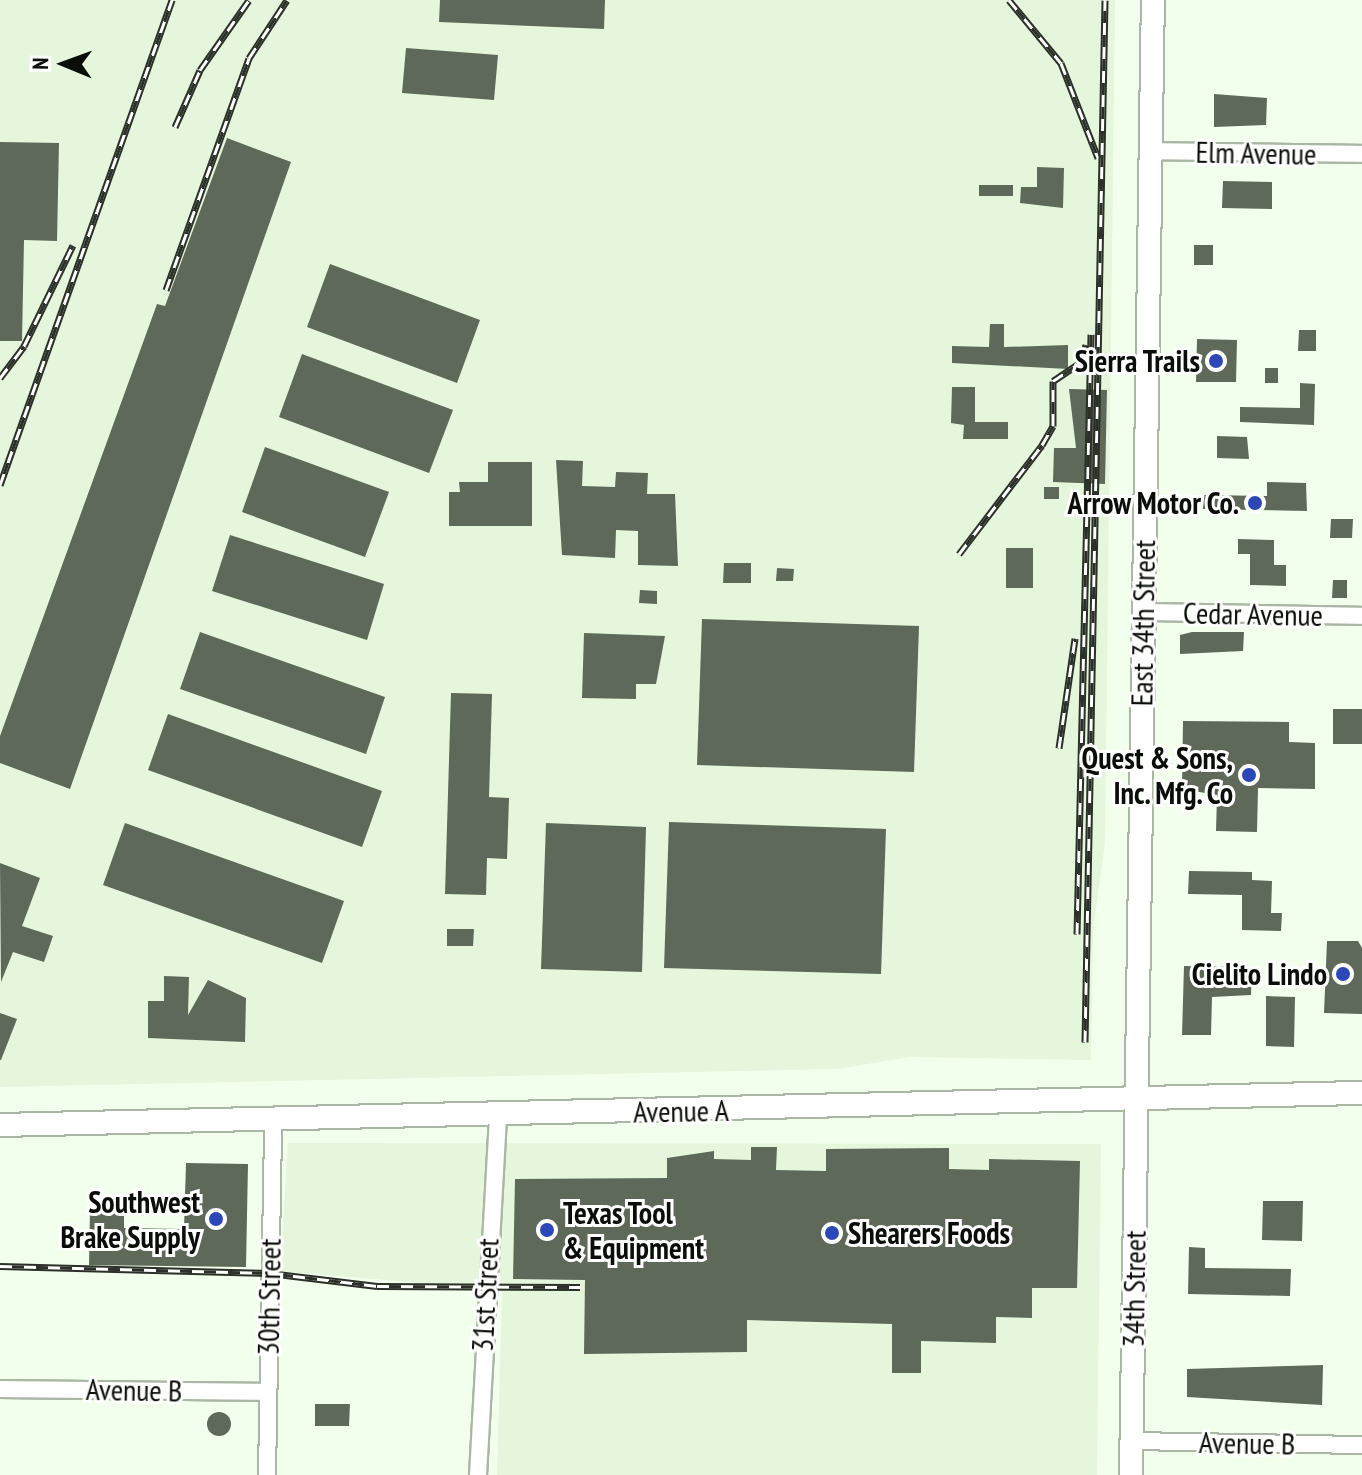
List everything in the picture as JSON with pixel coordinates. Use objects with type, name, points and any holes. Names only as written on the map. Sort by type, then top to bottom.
[{"type":"main road","name":"East 34th Street","points":[[1137,1102],[1153,0]]},
{"type":"main road","name":"Avenue A","points":[[0,1125],[1137,1102],[1362,1093]]},
{"type":"main road","name":"34th Street","points":[[1131,1475],[1137,1102]]},
{"type":"street","name":"Elm Avenue","points":[[1150,151],[1362,154]]},
{"type":"street","name":"Cedar Avenue","points":[[1143,612],[1362,616]]},
{"type":"street","name":"31st Street","points":[[478,1475],[498,1115]]},
{"type":"street","name":"30th Street","points":[[267,1475],[273,1120]]},
{"type":"street","name":"Avenue B","points":[[0,1389],[268,1392]]},
{"type":"street","name":"Avenue B","points":[[1131,1441],[1362,1445]]},
{"type":"shaded area","points":[[0,0],[1115,0],[1105,843],[1093,931],[1091,1060],[909,1057],[837,1069],[0,1087]]},
{"type":"shaded area","points":[[288,1143],[1101,1144],[1097,1475],[497,1475],[502,1290],[280,1271]]},
{"type":"building","points":[[440,0],[605,0],[604,29],[439,22]]},
{"type":"building","points":[[406,48],[498,55],[494,100],[402,93]]},
{"type":"building","points":[[1214,94],[1267,98],[1266,125],[1214,127]]},
{"type":"building","points":[[227,138],[291,162],[70,789],[0,763],[0,736],[157,304],[165,306]]},
{"type":"building","points":[[0,142],[59,143],[57,241],[24,240],[22,341],[0,341]]},
{"type":"building","points":[[1037,167],[1064,168],[1063,208],[1020,203],[1021,187],[1037,187]]},
{"type":"building","points":[[1223,181],[1272,182],[1272,209],[1222,208]]},
{"type":"building","points":[[979,185],[1013,185],[1013,196],[979,196]]},
{"type":"building","points":[[1194,245],[1213,245],[1213,265],[1194,265]]},
{"type":"building","points":[[330,264],[480,320],[457,383],[307,327]]},
{"type":"building","points":[[990,324],[1004,324],[1004,347],[1068,345],[1068,369],[952,363],[952,346],[989,347]]},
{"type":"building","points":[[1299,330],[1316,330],[1316,351],[1298,351]]},
{"type":"building","name":"Sierra Trails","points":[[1197,339],[1237,340],[1236,382],[1196,382]]},
{"type":"building","points":[[302,354],[453,410],[429,473],[279,417]]},
{"type":"building","points":[[1265,368],[1278,368],[1278,383],[1265,383]]},
{"type":"building","points":[[1300,383],[1315,384],[1314,425],[1240,422],[1240,407],[1300,408]]},
{"type":"building","points":[[952,387],[975,387],[975,422],[1008,422],[1008,439],[963,439],[964,425],[951,423]]},
{"type":"building","points":[[1069,389],[1107,390],[1105,484],[1053,482],[1054,448],[1076,448]]},
{"type":"building","points":[[1217,436],[1247,437],[1249,459],[1217,458]]},
{"type":"building","points":[[265,447],[389,492],[365,557],[242,512]]},
{"type":"building","points":[[556,460],[583,461],[582,486],[615,487],[616,472],[648,473],[647,494],[675,494],[678,566],[638,565],[638,531],[616,530],[615,558],[562,555]]},
{"type":"building","points":[[488,462],[532,462],[532,526],[449,526],[449,492],[460,492],[459,482],[488,482]]},
{"type":"building","name":"Arrow Motor Co.","points":[[1267,482],[1306,483],[1307,511],[1203,509],[1203,495],[1267,496]]},
{"type":"building","points":[[1044,487],[1059,487],[1059,499],[1044,499]]},
{"type":"building","points":[[1331,519],[1353,519],[1352,538],[1330,538]]},
{"type":"building","points":[[230,535],[384,584],[367,640],[212,591]]},
{"type":"building","points":[[1238,539],[1274,540],[1274,565],[1286,565],[1286,586],[1250,585],[1250,554],[1238,554]]},
{"type":"building","points":[[1006,548],[1033,548],[1033,588],[1006,588]]},
{"type":"building","points":[[724,563],[751,563],[751,583],[723,583]]},
{"type":"building","points":[[777,568],[794,569],[793,581],[776,581]]},
{"type":"building","points":[[1333,580],[1347,580],[1347,598],[1332,598]]},
{"type":"building","points":[[640,590],[657,591],[657,604],[639,603]]},
{"type":"building","points":[[702,619],[919,626],[914,772],[697,765]]},
{"type":"building","points":[[200,632],[385,697],[366,754],[180,689]]},
{"type":"building","points":[[1192,632],[1244,632],[1243,651],[1180,654],[1180,635]]},
{"type":"building","points":[[584,633],[665,636],[656,684],[636,684],[636,699],[582,698]]},
{"type":"building","points":[[451,693],[492,694],[489,797],[509,798],[507,859],[487,858],[486,895],[445,894]]},
{"type":"building","points":[[1333,709],[1362,709],[1362,744],[1333,744]]},
{"type":"building","points":[[168,714],[382,791],[362,847],[148,770]]},
{"type":"building","name":"Quest & Sons, Inc. Mfg. Co","points":[[1183,721],[1289,722],[1289,742],[1315,743],[1315,789],[1258,788],[1257,832],[1216,831],[1217,795],[1182,789]]},
{"type":"building","points":[[669,822],[886,829],[881,974],[664,968]]},
{"type":"building","points":[[125,823],[344,901],[322,963],[103,885]]},
{"type":"building","points":[[546,823],[646,827],[642,972],[541,969]]},
{"type":"building","points":[[0,863],[40,878],[22,926],[53,936],[44,962],[13,952],[1,982]]},
{"type":"building","points":[[1189,871],[1252,872],[1252,880],[1272,881],[1271,913],[1282,913],[1281,931],[1242,930],[1242,895],[1188,894]]},
{"type":"building","points":[[447,929],[474,929],[473,946],[447,946]]},
{"type":"building","name":"Cielito Lindo","points":[[1327,941],[1358,941],[1362,948],[1362,1014],[1324,1013]]},
{"type":"building","points":[[1184,966],[1252,967],[1251,995],[1212,997],[1211,1035],[1182,1035]]},
{"type":"building","points":[[164,976],[189,977],[188,1015],[208,980],[246,998],[245,1042],[148,1038],[148,1001],[164,1001]]},
{"type":"building","points":[[1266,996],[1295,997],[1294,1047],[1266,1046]]},
{"type":"building","points":[[0,1013],[17,1019],[1,1060],[0,1060]]},
{"type":"building","name":"Shearers Foods","points":[[751,1147],[777,1147],[776,1170],[826,1171],[826,1149],[949,1148],[949,1169],[989,1170],[989,1159],[1080,1161],[1077,1288],[1032,1288],[1032,1318],[996,1317],[996,1343],[921,1341],[921,1373],[892,1373],[892,1324],[747,1320],[747,1352],[584,1354],[585,1280],[513,1279],[515,1179],[667,1178],[667,1158],[714,1151],[714,1159],[751,1160]]},
{"type":"building","name":"Southwest Brake Supply","points":[[186,1163],[248,1164],[246,1267],[89,1265],[90,1210],[124,1211],[124,1228],[184,1229]]},
{"type":"building","points":[[1263,1201],[1303,1201],[1302,1241],[1262,1240]]},
{"type":"building","points":[[1189,1247],[1205,1248],[1205,1268],[1291,1269],[1290,1296],[1188,1294]]},
{"type":"building","points":[[1323,1365],[1322,1405],[1187,1397],[1187,1369]]},
{"type":"building","points":[[315,1404],[350,1404],[349,1426],[315,1426]]},
{"type":"building","points":[[219,1412],[230,1419],[231,1424],[224,1435],[219,1436],[208,1429],[207,1424],[214,1413]]},
{"type":"railway","points":[[0,485],[172,0]]},
{"type":"railway","points":[[175,127],[200,70],[249,0]]},
{"type":"railway","points":[[166,290],[249,58],[287,0]]},
{"type":"railway","points":[[1009,0],[1061,63],[1098,158]]},
{"type":"railway","points":[[1085,1042],[1105,0]]},
{"type":"railway","points":[[0,378],[24,346],[73,245]]},
{"type":"railway","points":[[1077,934],[1091,334]]},
{"type":"railway","points":[[959,554],[1042,445],[1053,426],[1053,381],[1081,362],[1086,345]]},
{"type":"railway","points":[[1059,748],[1075,638]]},
{"type":"railway","points":[[0,1266],[269,1273],[377,1286],[580,1287]]},
{"type":"place","name":"Sierra Trails","points":[[1216,361]]},
{"type":"place","name":"Arrow Motor Co.","points":[[1255,503]]},
{"type":"place","name":"Quest & Sons, Inc. Mfg. Co","points":[[1249,775]]},
{"type":"place","name":"Cielito Lindo","points":[[1343,974]]},
{"type":"place","name":"Southwest Brake Supply","points":[[216,1219]]},
{"type":"place","name":"Texas Tool & Equipment","points":[[547,1230]]},
{"type":"place","name":"Shearers Foods","points":[[832,1233]]}]
